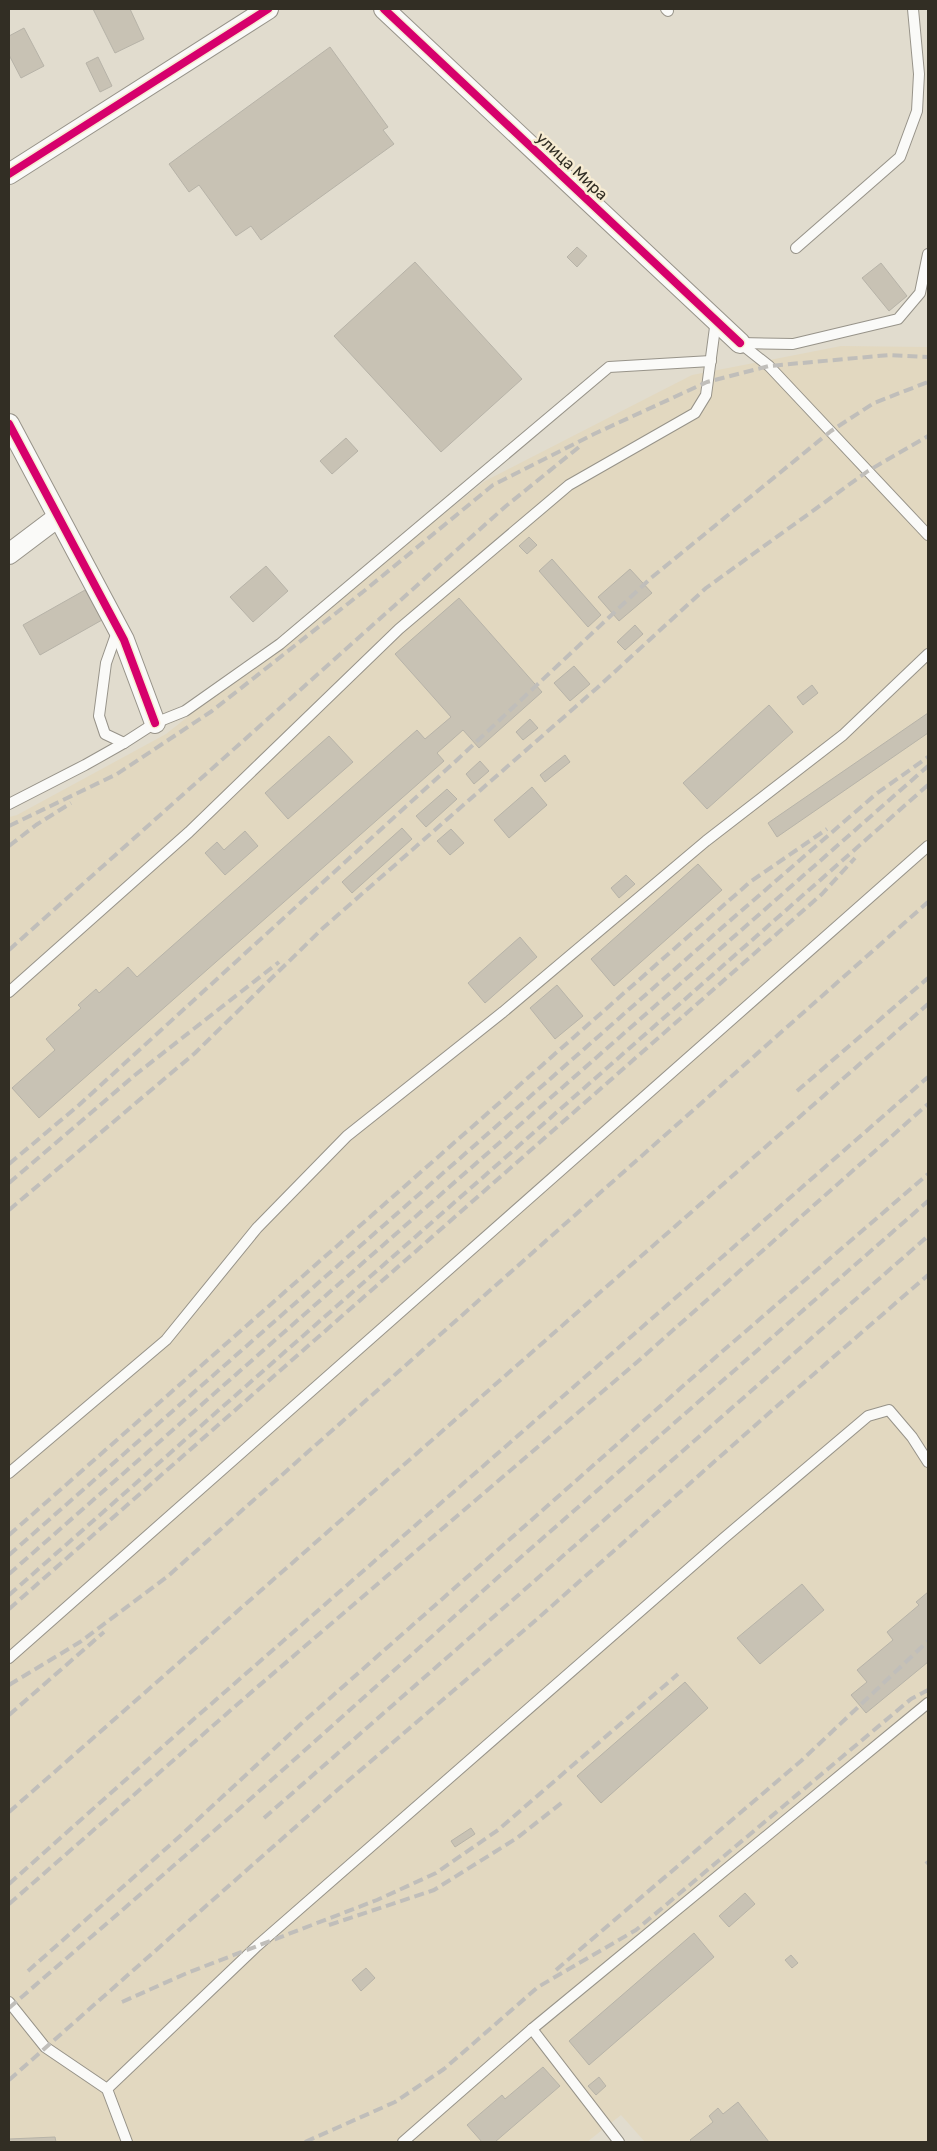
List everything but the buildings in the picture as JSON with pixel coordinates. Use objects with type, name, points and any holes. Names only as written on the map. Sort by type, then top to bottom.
[{"type":"street","points":[[9,174],[268,9]]},
{"type":"street","name":"улица Мира","points":[[384,9],[740,342]]},
{"type":"street","points":[[9,424],[124,640],[155,723]]},
{"type":"street","points":[[9,554],[58,517]]},
{"type":"lane","points":[[796,248],[900,157],[917,111],[919,74],[913,9]]},
{"type":"lane","points":[[740,342],[793,344],[898,319],[920,293],[928,254]]},
{"type":"lane","points":[[9,992],[190,832],[399,629],[569,485],[694,413],[706,395],[716,320]]},
{"type":"lane","points":[[740,342],[770,366],[928,535]]},
{"type":"lane","points":[[9,804],[85,765],[155,723],[186,711],[280,644],[609,367],[710,361]]},
{"type":"lane","points":[[118,629],[106,663],[99,716],[105,734],[124,743]]},
{"type":"lane","points":[[9,1473],[166,1340],[257,1228],[347,1136],[503,1012],[706,840],[843,735],[928,654]]},
{"type":"lane","points":[[9,1658],[928,846]]},
{"type":"lane","points":[[107,2088],[257,1946],[724,1538],[868,1416],[889,1410],[912,1437],[928,1462]]},
{"type":"lane","points":[[403,2142],[532,2030],[928,1703]]},
{"type":"lane","points":[[9,2002],[45,2048],[107,2088],[127,2142]]},
{"type":"lane","points":[[532,2030],[619,2142]]},
{"type":"shaded area","points":[[841,346],[928,347],[928,2142],[645,2142],[621,2115],[587,2142],[9,2142],[9,817],[17,815],[166,734],[485,481],[692,375]]},
{"type":"railway","points":[[9,826],[117,774],[212,711],[364,591],[493,485],[594,434],[707,382],[769,366],[889,355],[928,357]]},
{"type":"railway","points":[[9,1164],[79,1105],[458,759],[651,578],[831,431],[874,403],[928,382]]},
{"type":"railway","points":[[9,1210],[195,1053],[323,928],[597,688],[706,588],[868,471],[928,436]]},
{"type":"railway","points":[[9,950],[506,506],[579,447]]},
{"type":"railway","points":[[9,1555],[725,925],[876,794],[928,757]]},
{"type":"railway","points":[[9,1574],[928,766]]},
{"type":"railway","points":[[9,1595],[928,785]]},
{"type":"railway","points":[[9,846],[36,825],[71,803]]},
{"type":"railway","points":[[9,1535],[750,882],[827,829]]},
{"type":"railway","points":[[9,1609],[822,894],[855,858]]},
{"type":"railway","points":[[9,1685],[80,1642],[168,1576],[928,902]]},
{"type":"railway","points":[[9,1183],[135,1075],[279,962]]},
{"type":"railway","points":[[797,1091],[928,978]]},
{"type":"railway","points":[[9,1812],[928,1004]]},
{"type":"railway","points":[[9,1884],[178,1733],[928,1077]]},
{"type":"railway","points":[[9,1904],[255,1689],[636,1363],[928,1104]]},
{"type":"railway","points":[[28,1971],[179,1837],[303,1722],[717,1356],[928,1174]]},
{"type":"railway","points":[[9,2008],[238,1810],[504,1572],[928,1201]]},
{"type":"railway","points":[[264,1818],[928,1236]]},
{"type":"railway","points":[[9,2080],[343,1785],[536,1620],[928,1275]]},
{"type":"railway","points":[[9,1715],[104,1632]]},
{"type":"railway","points":[[556,1970],[801,1761],[928,1641]]},
{"type":"railway","points":[[122,2002],[187,1973],[377,1900],[436,1873],[498,1830],[678,1674]]},
{"type":"railway","points":[[305,2142],[395,2102],[444,2069],[538,1987],[636,1930],[911,1699],[928,1690]]},
{"type":"railway","points":[[329,1925],[434,1890],[517,1838],[564,1801]]},
{"type":"cycle path","points":[[9,174],[268,9]]},
{"type":"cycle path","points":[[384,9],[740,343]]},
{"type":"cycle path","points":[[9,424],[124,640],[155,723]]}]
